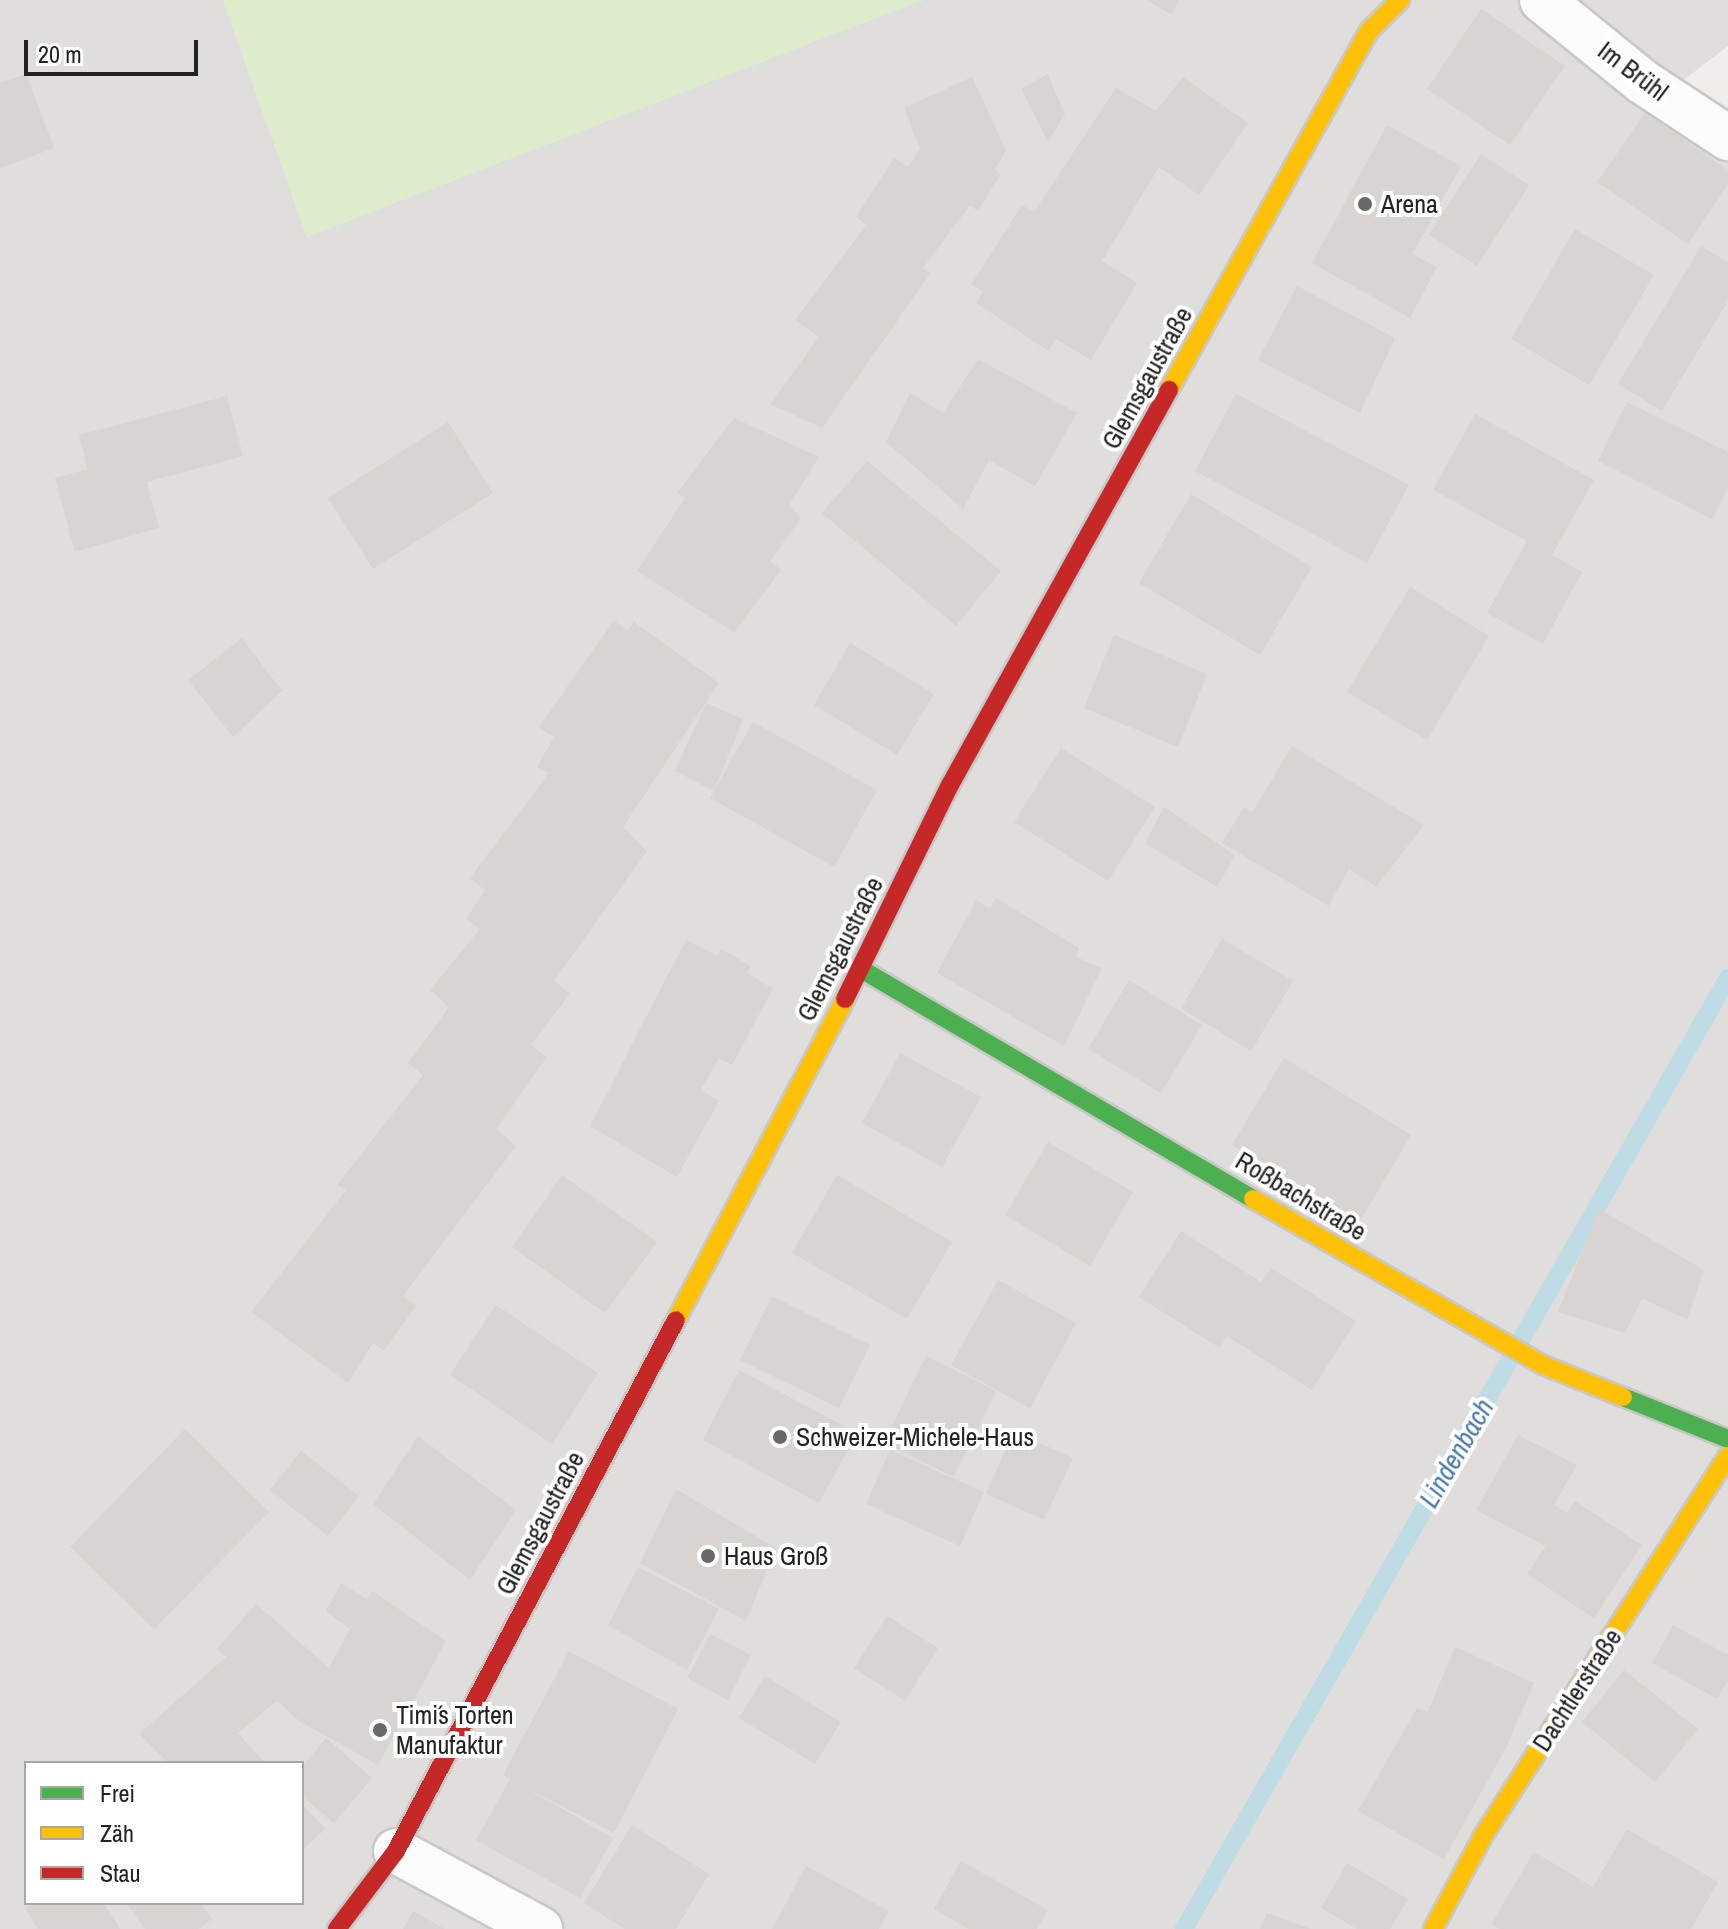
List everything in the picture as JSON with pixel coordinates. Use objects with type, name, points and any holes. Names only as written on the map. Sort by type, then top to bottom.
[{"type":"main road","name":"Glemsgaustraße","points":[[337,1929],[396,1851],[861,969],[950,785],[1369,31],[1400,0]]},
{"type":"main road","name":"Roßbachstraße","points":[[861,969],[1445,1312],[1543,1365],[1728,1439]]},
{"type":"main road","name":"Dachtlerstraße","points":[[1433,1929],[1483,1836],[1728,1456]]},
{"type":"street","name":"Im Brühl","points":[[1542,0],[1643,82],[1728,138]]},
{"type":"street","points":[[396,1851],[540,1929]]},
{"type":"shaded area","points":[[0,0],[223,0],[307,237],[532,145],[923,0],[1728,0],[1728,46],[1676,86],[1728,119],[1728,1929],[0,1929]]},
{"type":"green space","points":[[223,0],[923,0],[307,237]]},
{"type":"building","points":[[1147,0],[1179,0],[1172,15]]},
{"type":"building","points":[[1481,9],[1565,66],[1510,145],[1427,89]]},
{"type":"building","points":[[26,74],[54,148],[0,168],[0,83]]},
{"type":"building","points":[[1048,74],[1065,115],[1048,142],[1021,89]]},
{"type":"building","points":[[972,77],[1006,150],[995,170],[1001,174],[978,211],[970,205],[923,268],[930,274],[822,428],[770,404],[819,337],[795,320],[866,225],[856,217],[894,158],[908,167],[920,149],[904,108]]},
{"type":"building","points":[[1183,77],[1248,123],[1199,195],[1159,167],[1102,261],[1137,283],[1091,360],[1056,339],[1048,351],[976,303],[983,291],[971,285],[1022,205],[1034,212],[1116,88],[1156,111]]},
{"type":"building","points":[[1645,113],[1728,170],[1728,184],[1688,244],[1597,182]]},
{"type":"building","points":[[1387,125],[1461,166],[1412,254],[1437,267],[1410,318],[1312,263]]},
{"type":"building","points":[[1481,154],[1529,185],[1477,266],[1429,235]]},
{"type":"building","points":[[1575,229],[1654,275],[1589,385],[1511,339]]},
{"type":"building","points":[[1701,246],[1728,262],[1728,301],[1662,411],[1618,384]]},
{"type":"building","points":[[1297,286],[1395,338],[1360,413],[1258,360]]},
{"type":"building","points":[[978,359],[1077,413],[1035,486],[989,460],[963,509],[886,442],[910,393],[943,413]]},
{"type":"building","points":[[1236,394],[1409,485],[1367,563],[1195,471]]},
{"type":"building","points":[[227,396],[243,456],[147,482],[159,528],[75,552],[55,478],[88,469],[79,435]]},
{"type":"building","points":[[1627,402],[1728,452],[1728,487],[1712,519],[1598,461]]},
{"type":"building","points":[[1475,414],[1594,480],[1552,555],[1582,572],[1543,644],[1487,613],[1527,541],[1433,490]]},
{"type":"building","points":[[734,418],[819,457],[789,505],[801,518],[770,561],[781,570],[734,632],[637,571],[685,498],[677,493]]},
{"type":"building","points":[[448,422],[493,493],[373,569],[328,498]]},
{"type":"building","points":[[867,461],[1001,571],[956,626],[822,513]]},
{"type":"building","points":[[1191,494],[1312,567],[1260,655],[1139,583]]},
{"type":"building","points":[[1410,587],[1489,636],[1427,740],[1347,692]]},
{"type":"building","points":[[614,620],[627,631],[634,622],[719,683],[623,827],[647,851],[554,981],[570,994],[531,1045],[547,1057],[496,1129],[516,1146],[403,1296],[416,1306],[384,1350],[373,1343],[348,1383],[251,1312],[346,1190],[337,1185],[423,1075],[408,1063],[449,1007],[430,990],[480,929],[466,919],[485,890],[470,878],[549,773],[537,767],[554,737],[539,727]]},
{"type":"building","points":[[1114,635],[1207,674],[1178,747],[1084,708]]},
{"type":"building","points":[[242,638],[282,691],[233,737],[188,680]]},
{"type":"building","points":[[850,643],[934,694],[897,755],[814,705]]},
{"type":"building","points":[[706,703],[743,719],[714,791],[675,771]]},
{"type":"building","points":[[753,722],[877,790],[834,867],[710,798]]},
{"type":"building","points":[[1292,746],[1424,825],[1376,887],[1349,869],[1329,906],[1222,843],[1244,807],[1252,813]]},
{"type":"building","points":[[1061,748],[1155,807],[1108,881],[1014,822]]},
{"type":"building","points":[[1164,807],[1235,855],[1217,887],[1145,843]]},
{"type":"building","points":[[996,898],[1079,948],[1076,957],[1102,968],[1064,1046],[937,973],[976,900],[990,909]]},
{"type":"building","points":[[1222,939],[1293,981],[1251,1051],[1181,1008]]},
{"type":"building","points":[[686,940],[718,956],[721,949],[751,966],[747,973],[773,989],[732,1065],[719,1058],[701,1090],[719,1101],[677,1177],[590,1126]]},
{"type":"building","points":[[1129,980],[1202,1025],[1161,1093],[1088,1049]]},
{"type":"building","points":[[900,1053],[981,1097],[942,1167],[862,1123]]},
{"type":"building","points":[[1284,1058],[1411,1135],[1360,1221],[1232,1145]]},
{"type":"building","points":[[1048,1142],[1133,1192],[1090,1266],[1005,1215]]},
{"type":"building","points":[[562,1175],[657,1242],[605,1313],[512,1247]]},
{"type":"building","points":[[837,1175],[952,1242],[907,1319],[792,1253]]},
{"type":"building","points":[[1599,1209],[1704,1270],[1687,1319],[1642,1299],[1625,1333],[1558,1312]]},
{"type":"building","points":[[1181,1231],[1261,1282],[1271,1268],[1356,1321],[1312,1390],[1227,1336],[1220,1348],[1139,1297]]},
{"type":"building","points":[[998,1280],[1076,1323],[1030,1408],[951,1365]]},
{"type":"building","points":[[772,1296],[870,1345],[839,1408],[740,1360]]},
{"type":"building","points":[[496,1305],[598,1373],[552,1444],[450,1375]]},
{"type":"building","points":[[926,1356],[996,1391],[953,1477],[884,1442]]},
{"type":"building","name":"Schweizer-Michele-Haus","points":[[739,1370],[857,1433],[819,1503],[703,1440]]},
{"type":"building","points":[[185,1429],[269,1512],[154,1629],[70,1547]]},
{"type":"building","points":[[1014,1431],[1073,1458],[1044,1520],[986,1494]]},
{"type":"building","points":[[1518,1435],[1577,1465],[1554,1505],[1567,1513],[1575,1501],[1642,1545],[1594,1618],[1527,1574],[1546,1546],[1476,1510]]},
{"type":"building","points":[[418,1436],[516,1510],[470,1580],[373,1504]]},
{"type":"building","points":[[890,1450],[984,1492],[960,1546],[866,1504]]},
{"type":"building","points":[[301,1451],[359,1496],[328,1536],[270,1490]]},
{"type":"building","name":"Haus Groß","points":[[676,1489],[776,1548],[746,1621],[640,1563]]},
{"type":"building","points":[[638,1567],[719,1609],[687,1670],[608,1625]]},
{"type":"building","points":[[341,1583],[368,1600],[372,1591],[446,1641],[378,1765],[299,1721],[277,1701],[238,1733],[263,1761],[166,1761],[139,1734],[226,1657],[217,1649],[256,1604],[329,1668],[350,1629],[326,1611]]},
{"type":"building","points":[[887,1616],[938,1648],[905,1701],[854,1668]]},
{"type":"building","points":[[1673,1625],[1728,1655],[1728,1680],[1717,1699],[1652,1663]]},
{"type":"building","points":[[711,1634],[751,1655],[728,1700],[687,1678]]},
{"type":"building","points":[[1455,1647],[1534,1683],[1506,1748],[1444,1859],[1358,1811],[1417,1708],[1428,1712]]},
{"type":"building","points":[[569,1651],[678,1709],[614,1833],[522,1786],[613,1838],[580,1898],[476,1840],[510,1779],[503,1775]]},
{"type":"building","points":[[1624,1670],[1698,1729],[1655,1782],[1582,1722]]},
{"type":"building","points":[[765,1676],[841,1722],[815,1764],[739,1718]]},
{"type":"building","points":[[326,1738],[372,1778],[334,1823],[304,1798],[304,1765]]},
{"type":"building","points":[[304,1806],[325,1829],[304,1848]]},
{"type":"building","points":[[632,1825],[709,1874],[676,1929],[625,1929],[584,1903]]},
{"type":"building","points":[[1627,1829],[1718,1882],[1691,1929],[1500,1929],[1491,1924],[1534,1852],[1593,1887]]},
{"type":"building","points":[[961,1861],[1048,1910],[1037,1929],[969,1929],[934,1909]]},
{"type":"building","points":[[1347,1863],[1408,1899],[1390,1929],[1357,1929],[1321,1908]]},
{"type":"building","points":[[806,1866],[889,1911],[879,1929],[772,1929]]},
{"type":"building","points":[[30,1905],[105,1905],[120,1929],[38,1929],[25,1908]]},
{"type":"building","points":[[127,1905],[202,1905],[212,1919],[198,1929],[145,1929]]},
{"type":"building","points":[[413,1911],[445,1929],[403,1929]]},
{"type":"building","points":[[1267,1913],[1311,1929],[1260,1929]]},
{"type":"waterway","name":"Lindenbach","points":[[1184,1929],[1728,978]]},
{"type":"traffic: fast","points":[[861,969],[1253,1199]]},
{"type":"traffic: fast","points":[[1623,1397],[1728,1439]]},
{"type":"traffic: slow","points":[[1169,390],[1369,31],[1400,0]]},
{"type":"traffic: slow","points":[[676,1320],[845,999]]},
{"type":"traffic: slow","points":[[1253,1199],[1543,1365],[1623,1397]]},
{"type":"traffic: slow","points":[[1433,1929],[1483,1836],[1728,1456]]},
{"type":"traffic: jam","points":[[845,999],[950,785],[1169,390]]},
{"type":"traffic: jam","points":[[337,1929],[396,1851],[676,1320]]},
{"type":"place","name":"Arena","points":[[1365,204]]},
{"type":"place","name":"Schweizer-Michele-Haus","points":[[780,1437]]},
{"type":"place","name":"Haus Groß","points":[[708,1556]]},
{"type":"place","name":"Timi´s Torten Manufaktur","points":[[380,1730]]}]
